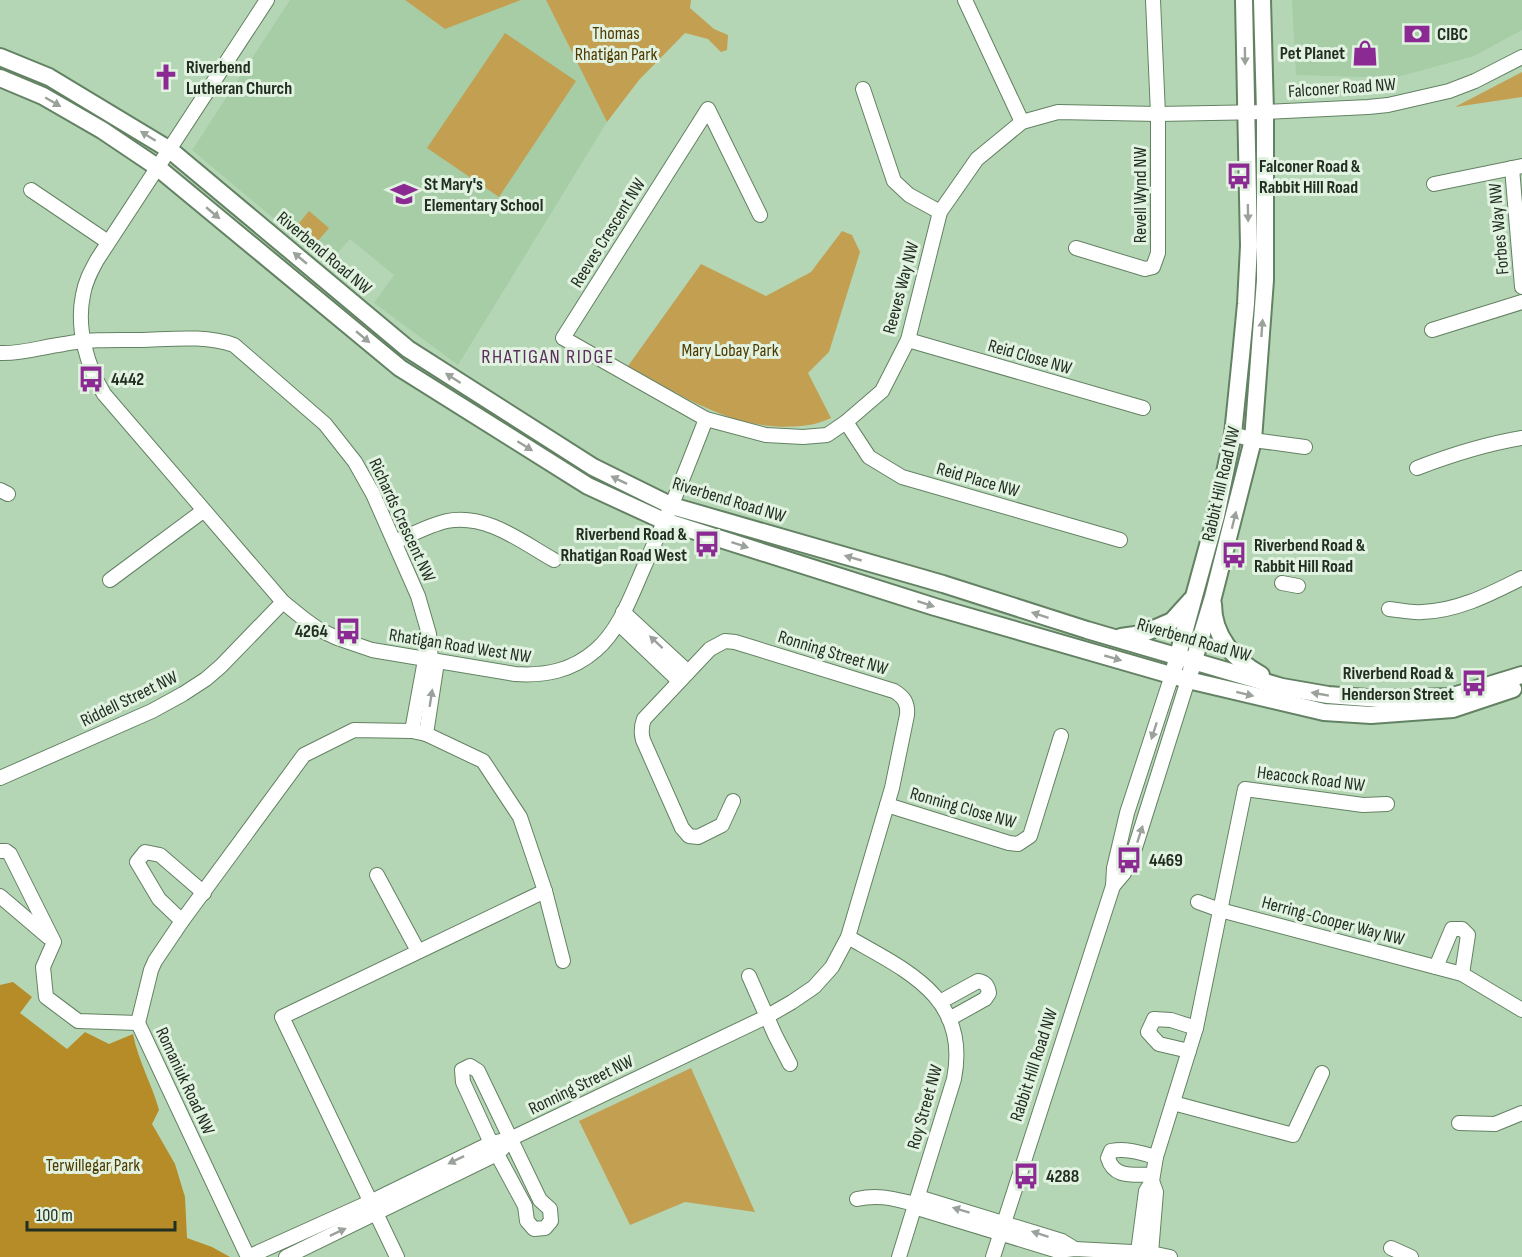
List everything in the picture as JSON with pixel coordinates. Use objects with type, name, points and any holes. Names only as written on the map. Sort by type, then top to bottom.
[{"type":"main road","name":"Rabbit Hill Road NW","points":[[1186,658],[1195,594],[1216,516],[1233,434],[1246,304],[1249,258],[1244,0]]},
{"type":"main road","name":"Rabbit Hill Road NW","points":[[1180,677],[1213,597],[1253,440],[1265,280],[1262,0]]},
{"type":"main road","name":"Riverbend Road NW","points":[[0,57],[49,77],[170,150],[408,349],[668,513],[943,584],[1087,630],[1282,687],[1328,695],[1380,699],[1450,697],[1522,675]]},
{"type":"main road","name":"Riverbend Road NW","points":[[0,78],[43,96],[102,130],[158,167],[400,368],[588,486],[935,607],[1180,677],[1324,712],[1371,715],[1453,709],[1522,685]]},
{"type":"main road","points":[[1116,638],[1142,634],[1172,621],[1195,594]]},
{"type":"main road","points":[[1213,597],[1213,615],[1222,642],[1247,668],[1282,687]]},
{"type":"street","name":"Rhatigan Road West NW","points":[[267,0],[108,242],[87,280],[82,296],[82,323],[91,369],[104,394],[283,602],[318,629],[372,650],[536,676],[570,667],[604,643],[621,617],[668,513],[706,418]]},
{"type":"street","points":[[965,0],[1022,122]]},
{"type":"street","points":[[1153,0],[1158,114]]},
{"type":"street","name":"Falconer Road NW","points":[[1265,112],[1368,107],[1403,102],[1449,91],[1475,81],[1522,57]]},
{"type":"street","points":[[863,89],[894,181],[909,195],[940,212]]},
{"type":"street","name":"Reeves Crescent NW","points":[[706,418],[563,338],[708,109],[760,214]]},
{"type":"street","name":"Reeves Way NW","points":[[706,418],[766,435],[803,437],[827,435],[882,391],[908,340],[940,212],[977,159],[1022,122],[1058,112],[1158,114],[1265,112]]},
{"type":"street","name":"Revell Wynd NW","points":[[1076,248],[1145,269],[1153,267],[1158,253],[1158,114]]},
{"type":"street","name":"Forbes Way NW","points":[[1434,184],[1517,167],[1522,286]]},
{"type":"street","points":[[31,190],[108,242]]},
{"type":"street","points":[[1432,330],[1522,302]]},
{"type":"street","name":"Richards Crescent NW","points":[[0,353],[14,354],[84,341],[198,338],[218,340],[234,345],[325,424],[341,442],[365,477],[423,608],[429,634],[431,661]]},
{"type":"street","name":"Reid Close NW","points":[[908,340],[1143,408]]},
{"type":"street","name":"Reid Place NW","points":[[846,422],[869,457],[902,477],[1120,540]]},
{"type":"street","points":[[1233,434],[1253,440],[1305,447]]},
{"type":"street","points":[[1418,468],[1439,459],[1497,442],[1522,438]]},
{"type":"street","points":[[110,580],[203,511]]},
{"type":"street","points":[[394,542],[445,521],[472,520],[500,529],[555,560]]},
{"type":"street","points":[[1389,609],[1420,612],[1448,609],[1478,600],[1522,578]]},
{"type":"street","points":[[1282,583],[1298,586]]},
{"type":"street","name":"Riddell Street NW","points":[[0,778],[152,711],[183,694],[221,666],[283,602]]},
{"type":"street","points":[[621,617],[684,676]]},
{"type":"street","name":"Ronning Street NW","points":[[286,1257],[373,1208],[510,1139],[766,1017],[814,987],[832,968],[848,937],[887,805],[907,715],[907,703],[900,694],[894,691],[731,641],[716,645],[644,719],[641,730],[643,740],[682,828],[689,836],[698,837],[717,829],[726,818],[733,801]]},
{"type":"street","points":[[419,732],[431,661]]},
{"type":"street","name":"Rabbit Hill Road NW","points":[[1113,885],[1124,873],[1135,848],[1180,677]]},
{"type":"street","name":"Rabbit Hill Road NW","points":[[993,1257],[1113,885],[1114,868],[1126,813],[1180,677]]},
{"type":"street","name":"Romaniuk Road NW","points":[[248,1257],[138,1023],[155,961],[304,755],[354,730],[419,732],[483,761],[520,817],[545,891],[563,961]]},
{"type":"street","name":"Ronning Close NW","points":[[887,805],[1009,843],[1023,842],[1030,836],[1061,736]]},
{"type":"street","name":"Heacock Road NW","points":[[1145,1252],[1156,1192],[1152,1178],[1156,1157],[1196,1028],[1245,789],[1363,805],[1387,804]]},
{"type":"street","points":[[0,851],[10,854],[54,942]]},
{"type":"street","points":[[182,921],[159,898],[138,862],[145,852],[160,855],[204,893]]},
{"type":"street","points":[[377,874],[418,951]]},
{"type":"street","points":[[397,1257],[282,1017],[545,891]]},
{"type":"street","points":[[0,896],[54,942]]},
{"type":"street","points":[[1198,902],[1220,910]]},
{"type":"street","name":"Herring-Cooper Way NW","points":[[1220,910],[1461,974],[1522,1010]]},
{"type":"street","points":[[1436,967],[1452,929],[1462,929],[1468,935],[1461,974]]},
{"type":"street","name":"Roy Street NW","points":[[848,937],[914,976],[929,989],[940,1002],[949,1019],[956,1043],[954,1079],[898,1257]]},
{"type":"street","points":[[54,942],[43,967],[46,997],[78,1021],[138,1023]]},
{"type":"street","points":[[748,976],[790,1064]]},
{"type":"street","points":[[940,1002],[978,981],[988,988],[989,993],[986,999],[949,1019]]},
{"type":"street","points":[[1190,1051],[1159,1044],[1148,1032],[1154,1019],[1171,1020],[1196,1028]]},
{"type":"street","points":[[470,1066],[478,1071],[540,1200],[550,1209],[551,1221],[545,1228],[534,1229],[527,1221],[525,1206],[494,1149],[462,1082],[462,1070],[470,1066]]},
{"type":"street","points":[[1173,1103],[1293,1135],[1322,1073]]},
{"type":"street","points":[[1460,1124],[1496,1124],[1522,1113]]},
{"type":"street","points":[[1152,1178],[1115,1171],[1110,1166],[1108,1158],[1111,1151],[1119,1149],[1156,1157]]},
{"type":"street","points":[[857,1199],[883,1197],[916,1203],[1002,1228],[1058,1251],[1074,1253],[1145,1252],[1170,1257]]},
{"type":"street","name":"Ronning Street NW","points":[[248,1257],[373,1208]]},
{"type":"street","points":[[1391,1248],[1411,1257]]},
{"type":"shaded area","name":"St Mary's Elementary School","points":[[290,0],[405,0],[445,29],[521,0],[546,0],[607,122],[458,365],[374,303],[394,275],[350,239],[328,264],[192,150]]},
{"type":"shaded area","points":[[1292,0],[1522,0],[1522,30],[1474,56],[1394,78],[1296,75]]},
{"type":"green space","points":[[405,0],[521,0],[445,29]]},
{"type":"green space","name":"Thomas Rhatigan Park","points":[[546,0],[691,0],[690,8],[714,29],[728,35],[727,50],[721,52],[708,39],[685,33],[639,80],[607,122]]},
{"type":"green space","points":[[505,33],[576,81],[499,197],[427,148]]},
{"type":"green space","points":[[1522,72],[1522,97],[1455,107]]},
{"type":"green space","points":[[309,211],[329,228],[316,243],[296,227]]},
{"type":"green space","name":"Mary Lobay Park","points":[[842,231],[852,235],[860,252],[829,352],[808,373],[831,418],[812,425],[784,427],[736,419],[692,401],[628,366],[701,264],[766,296],[811,272]]},
{"type":"green space","name":"Terwillegar Park","points":[[13,982],[32,997],[20,1013],[67,1049],[85,1032],[109,1044],[133,1034],[159,1110],[152,1124],[175,1164],[185,1197],[187,1238],[212,1247],[230,1257],[0,1257],[0,985]]},
{"type":"green space","points":[[691,1068],[755,1212],[685,1202],[630,1225],[579,1121]]},
{"type":"place","name":"CIBC","points":[[1417,34]]},
{"type":"place","name":"Pet Planet","points":[[1365,53]]},
{"type":"place","name":"Riverbend Lutheran Church","points":[[166,77]]},
{"type":"place","name":"Falconer Road & Rabbit Hill Road","points":[[1239,176]]},
{"type":"place","name":"St Mary's Elementary School","points":[[404,194]]},
{"type":"place","name":"4442","points":[[91,379]]},
{"type":"place","name":"Riverbend Road & Rhatigan Road West","points":[[707,544]]},
{"type":"place","name":"Riverbend Road & Rabbit Hill Road","points":[[1234,555]]},
{"type":"place","name":"4264","points":[[348,631]]},
{"type":"place","name":"Riverbend Road & Henderson Street","points":[[1474,683]]},
{"type":"place","name":"4469","points":[[1129,860]]},
{"type":"place","name":"4288","points":[[1026,1176]]},
{"type":"district","name":"RHATIGAN RIDGE","points":[[548,357]]}]
